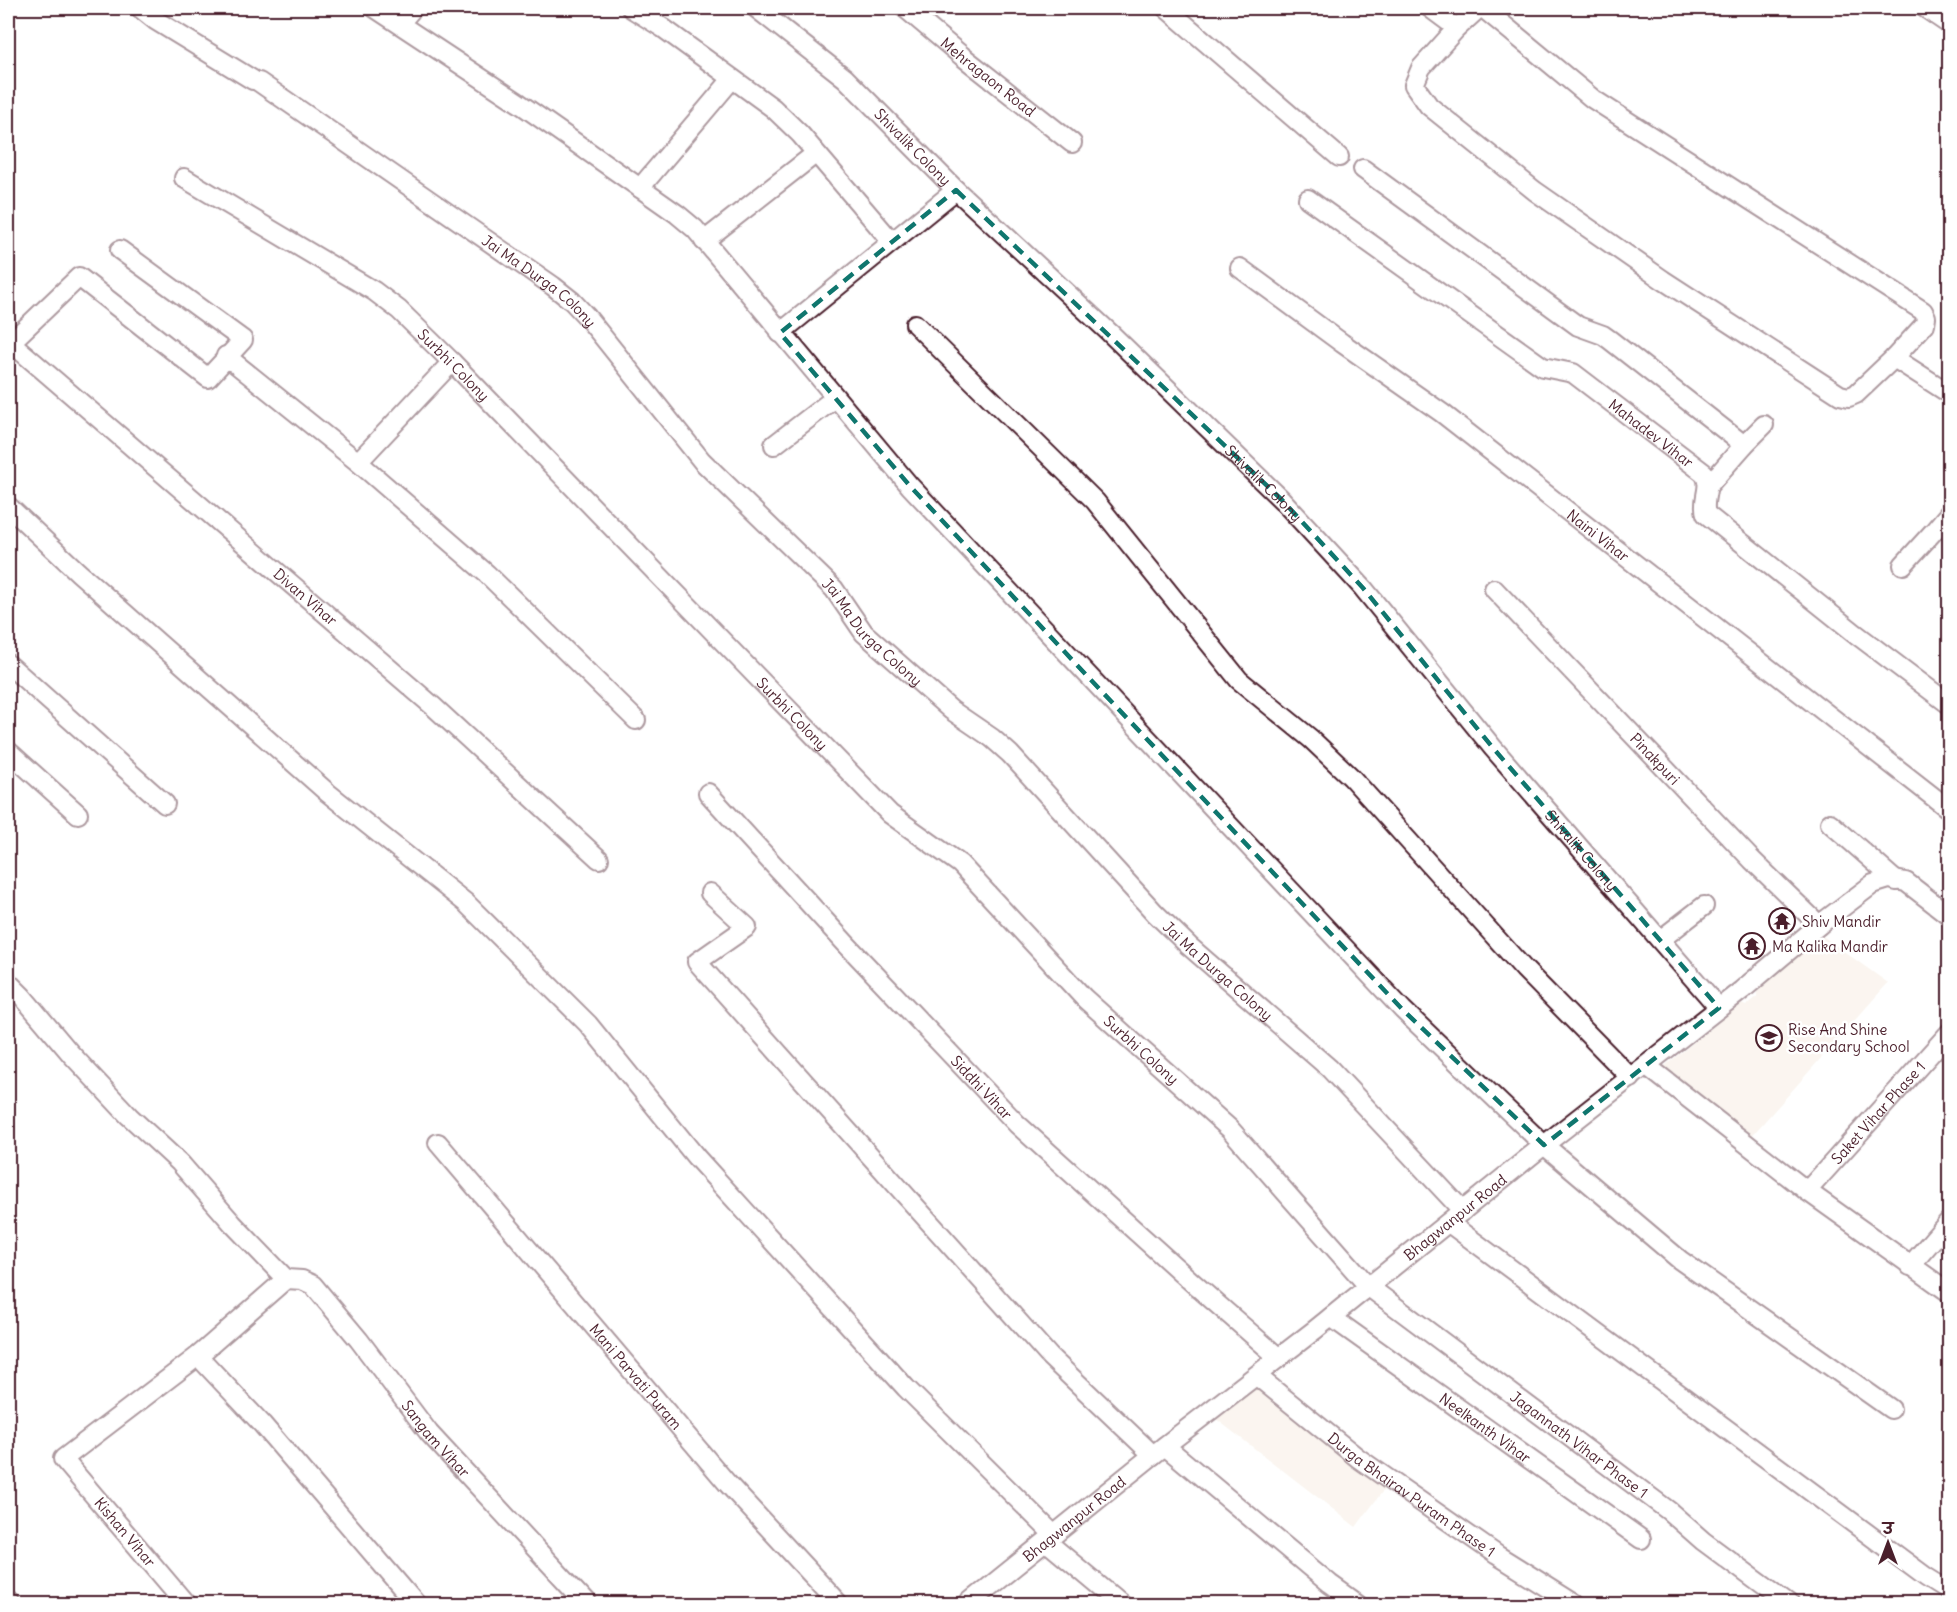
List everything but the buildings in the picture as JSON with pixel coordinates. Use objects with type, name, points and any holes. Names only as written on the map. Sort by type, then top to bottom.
[{"type":"street","name":"Jai Ma Durga Colony","points":[[140,8],[155,20],[256,81],[572,301],[702,461],[834,590],[864,633],[951,710],[992,738],[1010,754],[1155,913],[1189,946],[1329,1068],[1463,1211]]},
{"type":"street","points":[[375,8],[640,188],[695,229],[910,486],[1403,1010],[1544,1145],[1680,1260],[1891,1409]]},
{"type":"street","points":[[400,23],[413,8]]},
{"type":"street","points":[[632,8],[773,108],[800,134],[892,242]]},
{"type":"street","name":"Shivalik Colony","points":[[756,8],[845,78],[956,190],[1110,333],[1282,500],[1363,588],[1493,748],[1719,1008]]},
{"type":"street","name":"Mehragaon Road","points":[[905,8],[1072,143]]},
{"type":"street","points":[[1166,8],[1339,157]]},
{"type":"street","points":[[1430,8],[1457,28]]},
{"type":"street","points":[[1481,8],[1593,99],[1923,311],[1926,317],[1925,324],[1856,394],[1849,397],[1840,395],[1663,280],[1535,191],[1429,106],[1414,85],[1421,68],[1457,28],[1481,8]]},
{"type":"street","points":[[1925,8],[1950,25]]},
{"type":"street","points":[[640,188],[732,79]]},
{"type":"street","points":[[704,241],[815,154]]},
{"type":"street","points":[[1363,169],[1578,326],[1610,340],[1744,445]]},
{"type":"street","name":"Surbhi Colony","points":[[184,178],[374,291],[399,310],[890,814],[960,864],[1084,998],[1230,1129],[1369,1287]]},
{"type":"street","points":[[780,333],[956,190]]},
{"type":"street","name":"Mahadev Vihar","points":[[1308,200],[1543,367],[1573,373],[1704,473],[1708,479],[1708,486]]},
{"type":"street","points":[[9,341],[79,277],[208,378],[243,340],[120,250]]},
{"type":"street","name":"Naini Vihar","points":[[1240,268],[1442,413],[1950,810]]},
{"type":"street","points":[[915,324],[1095,501],[1239,680],[1311,739],[1351,777],[1524,969],[1631,1078]]},
{"type":"street","name":"Divan Vihar","points":[[9,341],[434,707],[599,859]]},
{"type":"street","points":[[226,356],[358,462],[487,574],[636,720]]},
{"type":"street","points":[[1894,358],[1950,394]]},
{"type":"street","points":[[358,462],[452,362]]},
{"type":"street","points":[[774,445],[835,398]]},
{"type":"street","points":[[1764,425],[1708,486],[1703,506],[1706,514],[1856,634],[1950,705]]},
{"type":"street","points":[[8,506],[78,572],[328,793],[466,903],[588,1024],[696,1157],[906,1388],[1050,1539],[1121,1605]]},
{"type":"street","points":[[1903,565],[1942,536],[1950,512]]},
{"type":"street","name":"Pinakpuri","points":[[1494,589],[1752,860],[1819,925]]},
{"type":"street","points":[[8,663],[165,804]]},
{"type":"street","points":[[8,751],[78,813]]},
{"type":"street","name":"Siddhi Vihar","points":[[708,793],[1017,1125],[1279,1358]]},
{"type":"street","points":[[1830,823],[1896,881],[1906,882],[1950,916]]},
{"type":"street","name":"Bhagwanpur Road","points":[[969,1605],[1159,1450],[1369,1287],[1544,1145],[1719,1008],[1819,925],[1873,884],[1889,879],[1896,881]]},
{"type":"street","points":[[710,893],[747,927],[697,962],[1050,1357],[1159,1450],[1358,1605]]},
{"type":"street","points":[[1660,940],[1704,906]]},
{"type":"street","points":[[8,982],[129,1116],[180,1163],[232,1224],[286,1279],[198,1356],[262,1424],[416,1605]]},
{"type":"street","name":"Saket Vihar Phase 1","points":[[1807,1191],[1950,1032]]},
{"type":"street","points":[[1647,1065],[1807,1191],[1950,1293]]},
{"type":"street","name":"Mani Parvati Puram","points":[[438,1143],[727,1483],[839,1605]]},
{"type":"street","points":[[1911,1266],[1950,1220]]},
{"type":"street","points":[[1449,1223],[1950,1592]]},
{"type":"street","name":"Sangam Vihar","points":[[286,1279],[302,1280],[313,1285],[359,1340],[429,1433],[588,1605]]},
{"type":"street","name":"Jagannath Vihar Phase 1","points":[[1369,1287],[1669,1510],[1703,1541],[1788,1605]]},
{"type":"street","name":"Neelkanth Vihar","points":[[1331,1317],[1641,1539]]},
{"type":"street","name":"Kishan Vihar","points":[[186,1605],[63,1459],[198,1356]]},
{"type":"street","name":"Durga Bhairav Puram Phase 1","points":[[1257,1376],[1358,1458],[1497,1555],[1575,1605]]},
{"type":"street","points":[[8,1601],[10,1605]]},
{"type":"highlighted area","points":[[956,190],[1282,500],[1363,588],[1493,748],[1719,1008],[1544,1145],[1403,1010],[1090,679],[910,486],[780,333]]},
{"type":"shaded area","name":"Rise And Shine Secondary School","points":[[1821,935],[1888,983],[1748,1140],[1660,1070],[1741,1004],[1746,1006],[1757,997],[1757,992]]},
{"type":"shaded area","points":[[1254,1386],[1385,1488],[1356,1527],[1215,1418]]},
{"type":"place","name":"Shiv Mandir","points":[[1782,921]]},
{"type":"place","name":"Ma Kalika Mandir","points":[[1752,946]]},
{"type":"place","name":"Rise And Shine Secondary School","points":[[1769,1038]]}]
